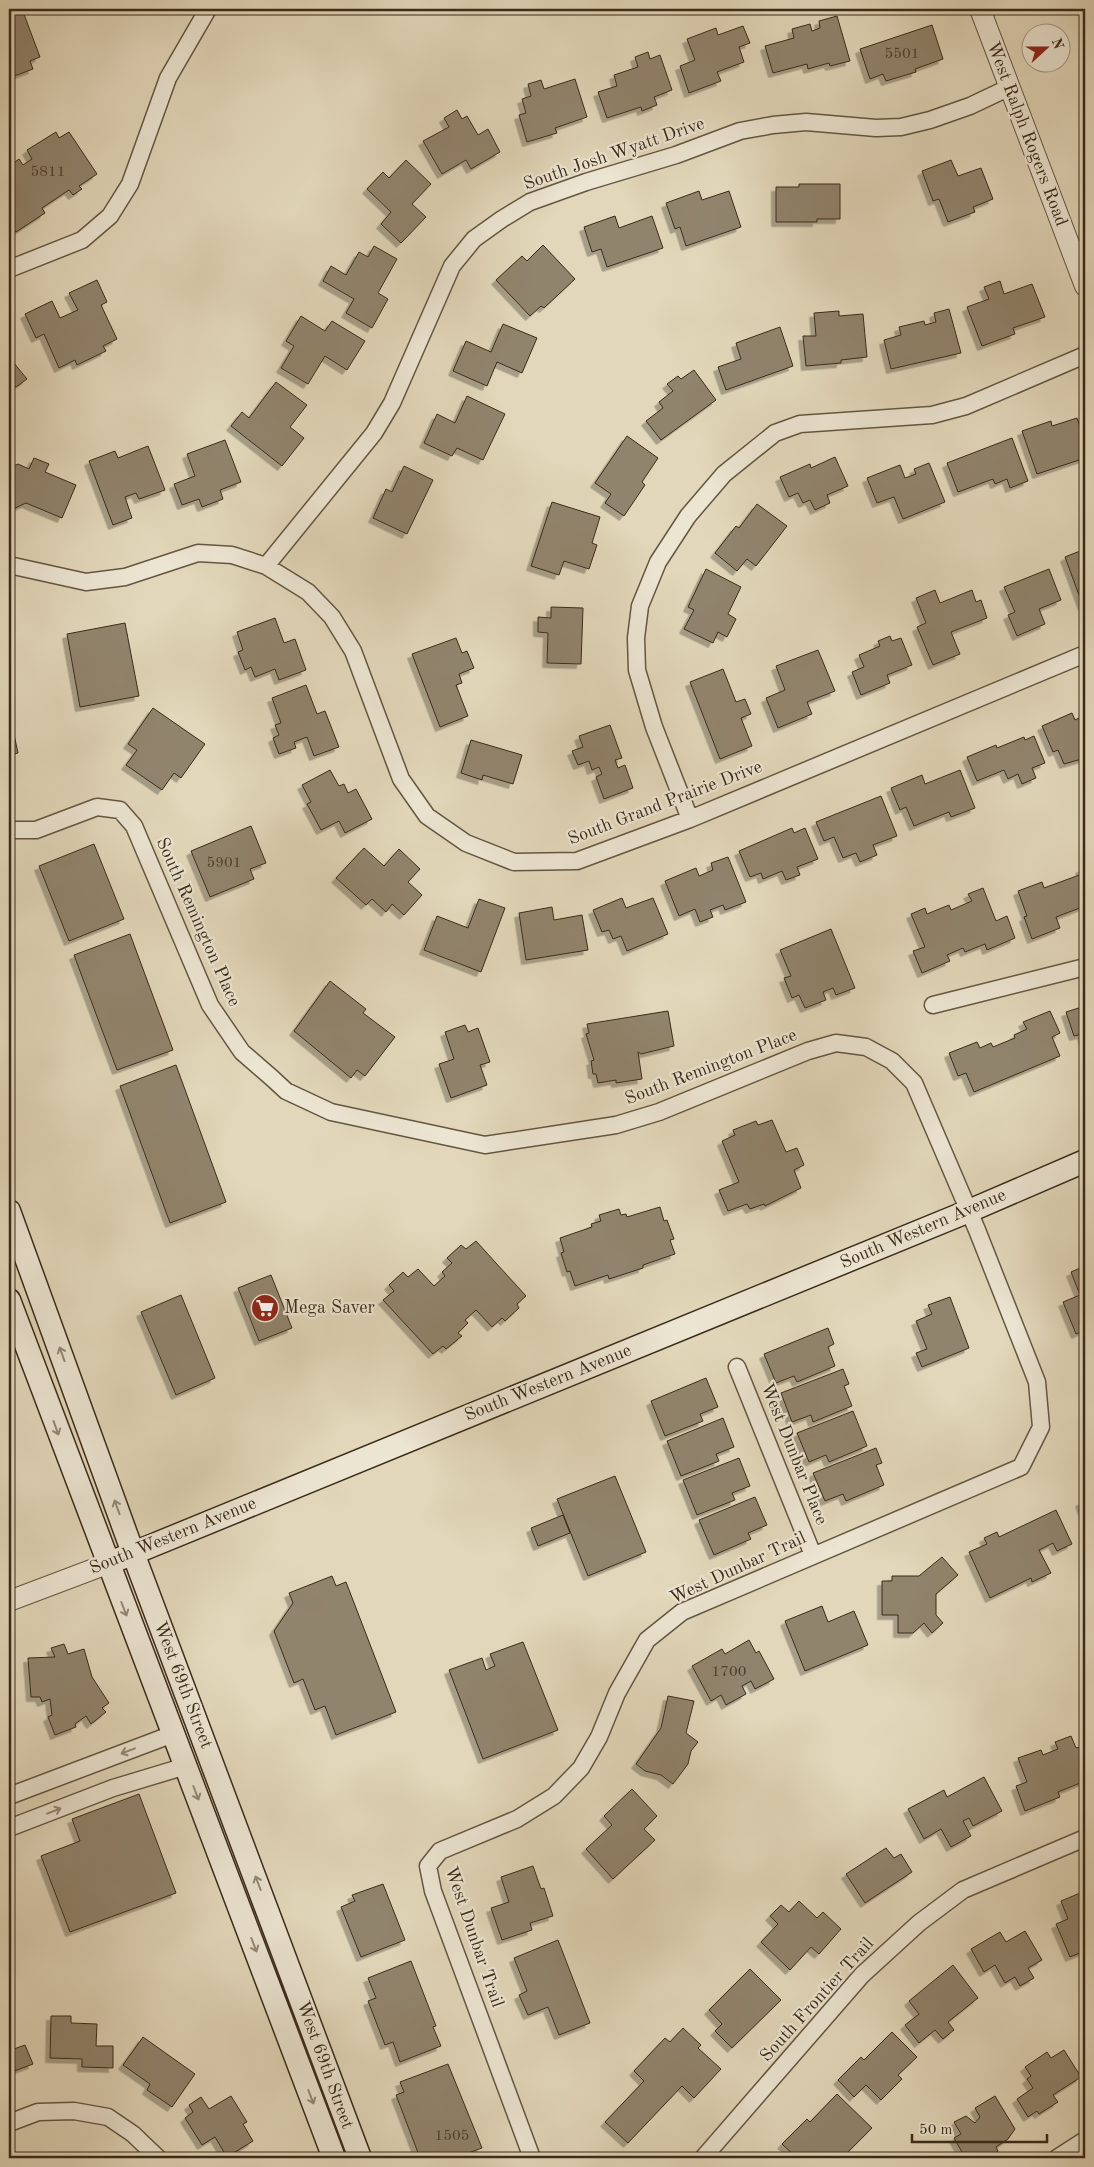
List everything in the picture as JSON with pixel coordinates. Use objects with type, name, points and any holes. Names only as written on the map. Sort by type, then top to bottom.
[{"type":"main road","name":"South Western Avenue","points":[[106,1564],[969,1211],[1085,1160]]},
{"type":"main road","name":"West 69th Street","points":[[9,1211],[133,1553],[360,2158]]},
{"type":"main road","name":"West 69th Street","points":[[9,1300],[106,1564],[186,1766],[334,2158]]},
{"type":"street","points":[[9,269],[82,240],[110,216],[130,184],[168,78],[208,9]]},
{"type":"street","name":"West Ralph Rogers Road","points":[[980,9],[1008,88],[1085,286]]},
{"type":"street","name":"South Josh Wyatt Drive","points":[[266,566],[374,433],[392,403],[452,266],[474,239],[502,219],[530,202],[586,182],[676,155],[740,131],[806,122],[876,128],[901,127],[962,109],[1008,88]]},
{"type":"street","points":[[690,819],[654,727],[637,670],[636,638],[640,606],[658,562],[688,516],[724,474],[775,433],[800,424],[932,415],[966,406],[1085,355]]},
{"type":"street","name":"South Grand Prairie Drive","points":[[9,565],[86,582],[125,576],[198,553],[232,555],[266,566],[308,592],[332,617],[353,651],[401,779],[427,816],[466,843],[514,862],[577,861],[690,819],[1085,654]]},
{"type":"street","name":"South Remington Place","points":[[9,830],[36,830],[97,807],[120,810],[134,826],[214,1012],[242,1052],[286,1090],[331,1112],[485,1145],[616,1125],[659,1112],[808,1051],[836,1043],[866,1046],[892,1061],[914,1083],[969,1211]]},
{"type":"street","points":[[933,1004],[1085,967]]},
{"type":"street","name":"West Dunbar Trail","points":[[532,2158],[433,1891],[428,1872],[430,1861],[445,1848],[517,1819],[554,1796],[581,1768],[599,1737],[617,1693],[647,1640],[682,1612],[1021,1467],[1042,1427],[1037,1382],[969,1211]]},
{"type":"street","name":"West Dunbar Place","points":[[737,1367],[813,1556]]},
{"type":"street","name":"South Western Avenue","points":[[9,1601],[106,1564]]},
{"type":"street","points":[[9,1796],[173,1734]]},
{"type":"street","points":[[9,1828],[113,1788],[186,1766]]},
{"type":"street","name":"South Frontier Trail","points":[[704,2158],[862,1975],[919,1923],[963,1890],[1085,1838]]},
{"type":"street","points":[[9,2122],[38,2112],[74,2111],[108,2117],[133,2134],[158,2158]]},
{"type":"street","points":[[1057,2158],[1085,2140]]},
{"type":"building","points":[[22,9],[40,57],[30,61],[33,69],[9,78],[9,14]]},
{"type":"building","points":[[837,16],[850,61],[830,66],[829,63],[808,69],[807,64],[773,73],[765,46],[794,38],[792,29],[810,24],[812,31],[820,28],[819,21]]},
{"type":"building","points":[[932,25],[943,59],[915,69],[916,72],[886,81],[883,74],[870,79],[860,49]]},
{"type":"building","points":[[743,26],[750,43],[739,47],[744,62],[717,72],[721,81],[689,93],[680,66],[695,60],[687,39],[716,28],[718,35]]},
{"type":"building","points":[[648,52],[650,59],[660,55],[672,90],[654,97],[657,105],[642,111],[641,107],[607,118],[598,92],[617,86],[614,75],[638,67],[635,57]]},
{"type":"building","points":[[575,79],[587,117],[555,128],[557,133],[527,142],[519,115],[526,113],[522,99],[531,96],[528,84],[541,80],[544,89]]},
{"type":"building","points":[[457,110],[462,119],[467,116],[478,135],[488,129],[500,152],[471,169],[466,160],[442,174],[423,141],[449,127],[444,118]]},
{"type":"building","points":[[56,132],[59,138],[69,132],[97,174],[79,186],[82,189],[73,195],[69,190],[42,208],[45,213],[16,232],[9,221],[9,166],[19,159],[23,165],[32,159],[27,150]]},
{"type":"building","points":[[406,160],[431,184],[412,204],[426,217],[401,243],[381,224],[391,212],[367,189],[383,172],[389,178]]},
{"type":"building","points":[[951,160],[958,176],[981,168],[993,199],[973,207],[975,212],[948,222],[939,199],[933,201],[922,171]]},
{"type":"building","points":[[799,184],[840,184],[840,219],[817,219],[817,222],[776,222],[776,187],[799,187]]},
{"type":"building","points":[[699,191],[702,200],[729,191],[741,227],[686,246],[680,227],[675,229],[666,203]]},
{"type":"building","points":[[615,216],[619,228],[652,216],[663,248],[607,267],[601,249],[592,252],[584,227]]},
{"type":"building","points":[[543,245],[575,279],[544,308],[541,306],[530,316],[496,280],[522,256],[527,261]]},
{"type":"building","points":[[374,246],[397,259],[378,293],[388,299],[372,328],[346,313],[354,299],[323,281],[331,266],[346,275],[359,252],[368,257]]},
{"type":"building","points":[[97,280],[107,302],[101,305],[117,339],[103,346],[106,351],[77,365],[75,360],[59,368],[44,334],[36,338],[25,314],[52,301],[60,318],[78,310],[69,293]]},
{"type":"building","points":[[1000,281],[1004,294],[1032,284],[1045,317],[1013,328],[1015,334],[982,346],[967,307],[989,299],[984,287]]},
{"type":"building","points":[[949,309],[961,353],[891,369],[884,340],[901,335],[899,327],[924,321],[925,325],[936,322],[934,313]]},
{"type":"building","points":[[839,311],[839,316],[863,314],[867,357],[841,360],[841,363],[806,366],[803,336],[816,336],[814,313]]},
{"type":"building","points":[[301,316],[325,331],[332,321],[365,341],[347,370],[325,356],[308,384],[281,368],[294,346],[286,341]]},
{"type":"building","points":[[503,324],[537,338],[522,373],[497,362],[487,386],[453,371],[466,341],[491,352]]},
{"type":"building","points":[[780,327],[793,366],[726,390],[718,367],[741,359],[736,343]]},
{"type":"building","points":[[9,357],[27,379],[16,387],[9,381]]},
{"type":"building","points":[[694,370],[716,400],[661,440],[646,421],[663,408],[659,402],[673,391],[667,384],[678,376],[681,379]]},
{"type":"building","points":[[276,382],[307,405],[290,427],[304,438],[282,466],[231,426],[242,412],[249,418]]},
{"type":"building","points":[[467,396],[505,414],[483,460],[457,448],[452,456],[424,443],[437,414],[455,423]]},
{"type":"building","points":[[1077,418],[1085,441],[1085,458],[1037,474],[1022,431],[1051,421],[1052,426]]},
{"type":"building","points":[[627,436],[658,458],[642,482],[645,485],[624,516],[605,503],[611,494],[595,483]]},
{"type":"building","points":[[1012,438],[1028,481],[1010,488],[1007,479],[995,484],[993,479],[958,492],[947,463]]},
{"type":"building","points":[[225,440],[241,482],[220,490],[223,499],[202,507],[199,499],[182,505],[174,484],[195,476],[187,454]]},
{"type":"building","points":[[148,446],[165,490],[139,499],[136,493],[125,497],[132,518],[113,525],[89,461],[115,451],[118,458]]},
{"type":"building","points":[[835,457],[848,486],[827,495],[830,503],[815,510],[810,500],[803,503],[798,493],[789,497],[780,477],[810,464],[811,468]]},
{"type":"building","points":[[34,458],[49,464],[45,472],[76,485],[62,518],[26,503],[9,511],[9,468],[18,464],[29,469]]},
{"type":"building","points":[[929,463],[945,502],[903,519],[894,497],[877,503],[867,478],[900,465],[905,478],[916,474],[914,469]]},
{"type":"building","points":[[404,466],[433,480],[407,534],[373,518],[386,489],[392,492]]},
{"type":"building","points":[[552,502],[600,517],[592,543],[597,545],[589,569],[564,561],[559,575],[531,566]]},
{"type":"building","points":[[757,504],[787,526],[756,566],[747,559],[737,571],[715,553],[736,526],[739,528]]},
{"type":"building","points":[[1085,549],[1085,605],[1083,606],[1065,557]]},
{"type":"building","points":[[706,569],[741,587],[728,614],[736,619],[727,637],[718,632],[713,643],[684,629],[694,610],[688,607]]},
{"type":"building","points":[[1049,569],[1061,600],[1039,609],[1045,624],[1017,636],[1008,615],[1015,612],[1004,587]]},
{"type":"building","points":[[935,590],[940,603],[972,590],[976,602],[981,600],[987,618],[951,632],[960,654],[933,665],[917,627],[926,623],[916,598]]},
{"type":"building","points":[[551,607],[583,608],[581,664],[547,663],[548,633],[538,632],[538,617],[551,618]]},
{"type":"building","points":[[275,618],[284,643],[295,639],[306,670],[279,680],[275,669],[255,677],[251,667],[245,670],[238,652],[243,650],[237,632]]},
{"type":"building","points":[[125,623],[139,696],[80,707],[67,634]]},
{"type":"building","points":[[890,636],[892,641],[901,638],[912,665],[887,675],[890,683],[861,695],[852,672],[864,667],[859,655],[880,646],[878,641]]},
{"type":"building","points":[[456,638],[462,653],[467,651],[474,668],[459,674],[462,683],[456,685],[468,716],[440,727],[412,654]]},
{"type":"building","points":[[818,650],[835,691],[807,702],[812,714],[778,728],[766,698],[785,690],[776,666]]},
{"type":"building","points":[[723,669],[736,702],[745,699],[751,714],[741,718],[752,746],[720,759],[690,682]]},
{"type":"building","points":[[306,685],[317,714],[325,711],[339,747],[314,756],[307,737],[294,742],[296,748],[279,754],[273,738],[279,735],[275,725],[281,723],[272,698]]},
{"type":"building","points":[[153,708],[205,744],[181,778],[174,773],[162,790],[126,765],[137,750],[128,744]]},
{"type":"building","points":[[9,711],[18,753],[9,755]]},
{"type":"building","points":[[1072,713],[1075,720],[1085,715],[1085,758],[1064,764],[1058,750],[1053,752],[1042,726]]},
{"type":"building","points":[[610,725],[622,758],[615,760],[618,768],[625,765],[633,788],[604,799],[596,777],[602,774],[599,767],[592,770],[589,761],[578,765],[572,751],[583,747],[579,736]]},
{"type":"building","points":[[1034,736],[1045,763],[1032,768],[1036,778],[1022,784],[1018,774],[1008,779],[1004,770],[977,781],[967,757],[996,745],[997,748],[1024,737],[1025,740]]},
{"type":"building","points":[[471,740],[522,755],[513,784],[483,775],[482,780],[461,773]]},
{"type":"building","points":[[330,770],[339,786],[344,784],[348,793],[356,789],[372,819],[345,833],[339,821],[321,830],[307,804],[311,802],[302,785]]},
{"type":"building","points":[[960,770],[975,808],[951,817],[949,812],[914,826],[906,807],[900,810],[891,788],[922,775],[925,784]]},
{"type":"building","points":[[881,796],[897,836],[873,845],[877,855],[860,862],[856,853],[843,858],[834,837],[824,841],[816,822]]},
{"type":"building","points":[[251,826],[266,863],[250,869],[254,879],[210,897],[191,851]]},
{"type":"building","points":[[792,828],[794,833],[805,828],[818,859],[797,867],[800,875],[786,880],[782,871],[763,879],[761,873],[750,877],[739,851]]},
{"type":"building","points":[[94,844],[124,919],[69,941],[39,866]]},
{"type":"building","points":[[364,848],[384,866],[399,849],[420,869],[408,882],[422,895],[404,915],[392,904],[386,912],[372,899],[366,905],[336,878]]},
{"type":"building","points":[[728,857],[746,902],[725,910],[723,905],[710,910],[713,917],[700,922],[695,909],[679,916],[665,881],[696,868],[699,876],[713,870],[711,863]]},
{"type":"building","points":[[1085,867],[1085,906],[1056,917],[1060,928],[1032,939],[1024,917],[1027,916],[1018,891],[1042,882],[1044,888],[1082,874],[1080,869]]},
{"type":"building","points":[[983,888],[996,921],[1007,916],[1015,938],[987,950],[985,944],[965,952],[963,948],[947,955],[950,961],[922,973],[913,951],[925,947],[911,914],[925,908],[927,914],[949,905],[951,910],[972,901],[968,894]]},
{"type":"building","points":[[622,898],[626,908],[653,898],[668,934],[627,951],[621,936],[613,939],[609,930],[602,932],[593,910]]},
{"type":"building","points":[[479,899],[505,908],[481,972],[424,950],[437,916],[468,928]]},
{"type":"building","points":[[552,907],[554,920],[582,915],[588,950],[526,960],[519,913]]},
{"type":"building","points":[[831,929],[855,988],[836,995],[833,988],[823,992],[826,1000],[805,1008],[799,995],[792,998],[784,978],[791,976],[780,950]]},
{"type":"building","points":[[130,934],[173,1050],[117,1070],[74,955]]},
{"type":"building","points":[[330,981],[366,1009],[363,1013],[395,1037],[365,1076],[357,1070],[351,1078],[294,1031]]},
{"type":"building","points":[[1085,1006],[1085,1044],[1082,1034],[1074,1036],[1066,1012]]},
{"type":"building","points":[[668,1011],[674,1046],[641,1054],[638,1052],[642,1079],[616,1083],[616,1080],[598,1083],[596,1074],[593,1074],[591,1061],[594,1060],[586,1034],[589,1033],[587,1024]]},
{"type":"building","points":[[1050,1011],[1060,1033],[1052,1037],[1060,1056],[974,1092],[966,1073],[958,1076],[949,1053],[977,1042],[980,1048],[991,1043],[993,1047],[1015,1038],[1014,1035],[1027,1029],[1023,1022]]},
{"type":"building","points":[[465,1025],[468,1032],[478,1028],[490,1062],[480,1065],[487,1085],[451,1098],[439,1064],[454,1059],[445,1032]]},
{"type":"building","points":[[176,1065],[226,1202],[170,1223],[120,1086]]},
{"type":"building","points":[[772,1120],[786,1152],[797,1148],[804,1165],[794,1170],[801,1188],[765,1206],[764,1204],[750,1209],[747,1204],[728,1211],[719,1190],[739,1182],[722,1141],[735,1135],[733,1130],[756,1121],[758,1125]]},
{"type":"building","points":[[660,1207],[664,1221],[667,1220],[674,1239],[670,1240],[675,1254],[643,1265],[643,1268],[609,1279],[608,1275],[575,1286],[570,1271],[567,1272],[561,1253],[564,1252],[560,1238],[592,1227],[591,1224],[601,1221],[599,1215],[619,1209],[621,1215],[626,1214],[627,1217]]},
{"type":"building","points":[[476,1241],[526,1296],[517,1304],[519,1308],[505,1321],[502,1318],[492,1327],[476,1310],[465,1320],[468,1323],[458,1333],[462,1336],[446,1349],[443,1346],[433,1354],[383,1300],[394,1291],[389,1285],[403,1272],[408,1277],[418,1269],[434,1286],[445,1276],[442,1272],[452,1263],[447,1258],[461,1245],[466,1249]]},
{"type":"building","points":[[1085,1266],[1085,1330],[1076,1334],[1063,1302],[1080,1295],[1071,1272]]},
{"type":"building","name":"Mega Saver","points":[[271,1275],[292,1328],[259,1341],[238,1288]]},
{"type":"building","points":[[181,1295],[215,1378],[176,1395],[141,1312]]},
{"type":"building","points":[[950,1297],[969,1348],[922,1367],[916,1353],[927,1349],[916,1321],[932,1314],[928,1305]]},
{"type":"building","points":[[828,1328],[834,1344],[828,1347],[835,1366],[797,1382],[794,1376],[776,1383],[764,1354]]},
{"type":"building","points":[[843,1369],[849,1384],[844,1386],[852,1406],[813,1422],[811,1415],[792,1422],[781,1393]]},
{"type":"building","points":[[706,1378],[718,1407],[700,1414],[703,1421],[665,1436],[651,1401]]},
{"type":"building","points":[[853,1411],[867,1446],[829,1462],[826,1455],[809,1462],[797,1433]]},
{"type":"building","points":[[723,1418],[734,1447],[716,1454],[719,1461],[681,1476],[667,1441]]},
{"type":"building","points":[[876,1448],[882,1463],[876,1465],[884,1485],[846,1501],[843,1494],[825,1501],[813,1473]]},
{"type":"building","points":[[739,1458],[750,1486],[732,1493],[735,1500],[697,1515],[683,1480]]},
{"type":"building","points":[[615,1476],[646,1552],[588,1576],[557,1499]]},
{"type":"building","points":[[755,1497],[767,1525],[748,1533],[751,1539],[714,1555],[699,1520]]},
{"type":"building","points":[[1085,1500],[1085,1516],[1080,1502]]},
{"type":"building","points":[[1056,1510],[1072,1544],[1057,1551],[1053,1543],[1039,1550],[1051,1573],[1032,1582],[1031,1578],[990,1598],[969,1552],[987,1544],[984,1538],[997,1532],[999,1537]]},
{"type":"building","points":[[563,1515],[570,1533],[538,1546],[531,1528]]},
{"type":"building","points":[[942,1557],[958,1575],[936,1594],[936,1615],[943,1623],[932,1633],[924,1623],[913,1633],[898,1633],[898,1615],[882,1615],[882,1581],[892,1581],[892,1576],[919,1576]]},
{"type":"building","points":[[332,1576],[336,1586],[346,1582],[396,1712],[336,1735],[325,1706],[315,1710],[303,1679],[294,1683],[274,1631],[293,1603],[289,1593]]},
{"type":"building","points":[[822,1606],[828,1622],[854,1611],[868,1645],[805,1671],[785,1621]]},
{"type":"building","points":[[749,1640],[756,1653],[759,1651],[774,1679],[755,1689],[751,1681],[742,1686],[746,1694],[726,1705],[721,1695],[711,1701],[692,1666],[722,1649],[725,1654]]},
{"type":"building","points":[[523,1642],[558,1730],[483,1759],[449,1670],[482,1658],[486,1670],[495,1666],[490,1654]]},
{"type":"building","points":[[64,1644],[68,1654],[84,1649],[92,1677],[109,1703],[102,1708],[106,1712],[91,1724],[86,1716],[75,1724],[76,1727],[55,1735],[48,1717],[52,1715],[50,1699],[42,1702],[40,1697],[31,1697],[28,1658],[55,1657],[51,1648]]},
{"type":"building","points":[[668,1696],[694,1701],[686,1733],[698,1742],[691,1751],[688,1764],[673,1784],[661,1775],[645,1771],[636,1764],[661,1728]]},
{"type":"building","points":[[1071,1736],[1076,1748],[1080,1747],[1085,1761],[1085,1781],[1058,1792],[1060,1797],[1025,1811],[1016,1786],[1027,1782],[1018,1758],[1041,1750],[1043,1755],[1058,1749],[1055,1742]]},
{"type":"building","points":[[984,1777],[1002,1811],[973,1826],[969,1818],[963,1821],[971,1836],[951,1847],[941,1829],[924,1839],[908,1809],[944,1790],[947,1797]]},
{"type":"building","points":[[632,1789],[657,1816],[644,1829],[655,1840],[613,1879],[586,1849],[612,1825],[604,1816]]},
{"type":"building","points":[[139,1794],[176,1893],[70,1932],[41,1856],[80,1841],[72,1819]]},
{"type":"building","points":[[886,1848],[894,1858],[901,1854],[912,1872],[865,1903],[846,1874]]},
{"type":"building","points":[[533,1866],[541,1889],[544,1888],[553,1916],[530,1923],[532,1930],[502,1940],[491,1908],[509,1902],[501,1877]]},
{"type":"building","points":[[383,1884],[405,1940],[361,1957],[341,1907],[355,1901],[352,1895]]},
{"type":"building","points":[[1085,1891],[1085,1951],[1070,1957],[1056,1924],[1068,1919],[1061,1901]]},
{"type":"building","points":[[799,1901],[817,1918],[823,1912],[841,1929],[819,1954],[811,1947],[790,1970],[761,1942],[778,1924],[770,1916],[781,1905],[789,1912]]},
{"type":"building","points":[[1025,1931],[1042,1960],[1028,1968],[1034,1978],[1020,1986],[1015,1977],[1005,1983],[995,1965],[984,1972],[971,1949],[1000,1932],[1006,1942]]},
{"type":"building","points":[[558,1940],[590,2023],[559,2035],[548,2007],[528,2015],[519,1995],[527,1991],[514,1958]]},
{"type":"building","points":[[411,1961],[436,2026],[433,2027],[441,2046],[400,2062],[393,2042],[385,2045],[368,2001],[376,1998],[368,1978]]},
{"type":"building","points":[[953,1965],[978,1998],[948,2022],[954,2030],[943,2039],[935,2030],[919,2043],[905,2025],[919,2014],[909,2001]]},
{"type":"building","points":[[750,1969],[781,2000],[732,2048],[715,2031],[722,2024],[709,2010]]},
{"type":"building","points":[[51,2016],[71,2016],[71,2023],[97,2024],[96,2046],[113,2046],[113,2068],[82,2067],[82,2059],[50,2058]]},
{"type":"building","points":[[683,2028],[701,2045],[698,2048],[721,2069],[694,2098],[682,2086],[628,2143],[605,2122],[644,2081],[634,2071],[665,2038],[670,2042]]},
{"type":"building","points":[[892,2032],[917,2057],[898,2075],[902,2079],[881,2100],[866,2085],[854,2097],[838,2080],[861,2057],[864,2060]]},
{"type":"building","points":[[143,2037],[195,2074],[172,2107],[147,2090],[150,2084],[123,2065]]},
{"type":"building","points":[[9,2043],[11,2050],[25,2045],[33,2064],[9,2073]]},
{"type":"building","points":[[1064,2050],[1081,2077],[1053,2095],[1058,2102],[1039,2114],[1037,2111],[1028,2117],[1017,2099],[1033,2088],[1027,2079],[1031,2076],[1025,2067],[1047,2052],[1051,2058]]},
{"type":"building","points":[[448,2064],[482,2148],[454,2158],[430,2158],[429,2156],[420,2158],[396,2095],[404,2092],[400,2082]]},
{"type":"building","points":[[837,2094],[872,2128],[842,2158],[797,2158],[782,2144],[807,2119],[810,2122]]},
{"type":"building","points":[[231,2096],[247,2122],[243,2124],[253,2141],[227,2157],[215,2137],[202,2145],[185,2118],[193,2112],[189,2105],[201,2097],[209,2109]]},
{"type":"building","points":[[995,2096],[1015,2129],[1008,2139],[996,2147],[998,2151],[990,2158],[957,2158],[962,2152],[954,2138],[961,2134],[954,2122],[966,2116],[975,2123],[980,2117],[975,2108]]},
{"type":"place","name":"Mega Saver","points":[[265,1308]]}]
